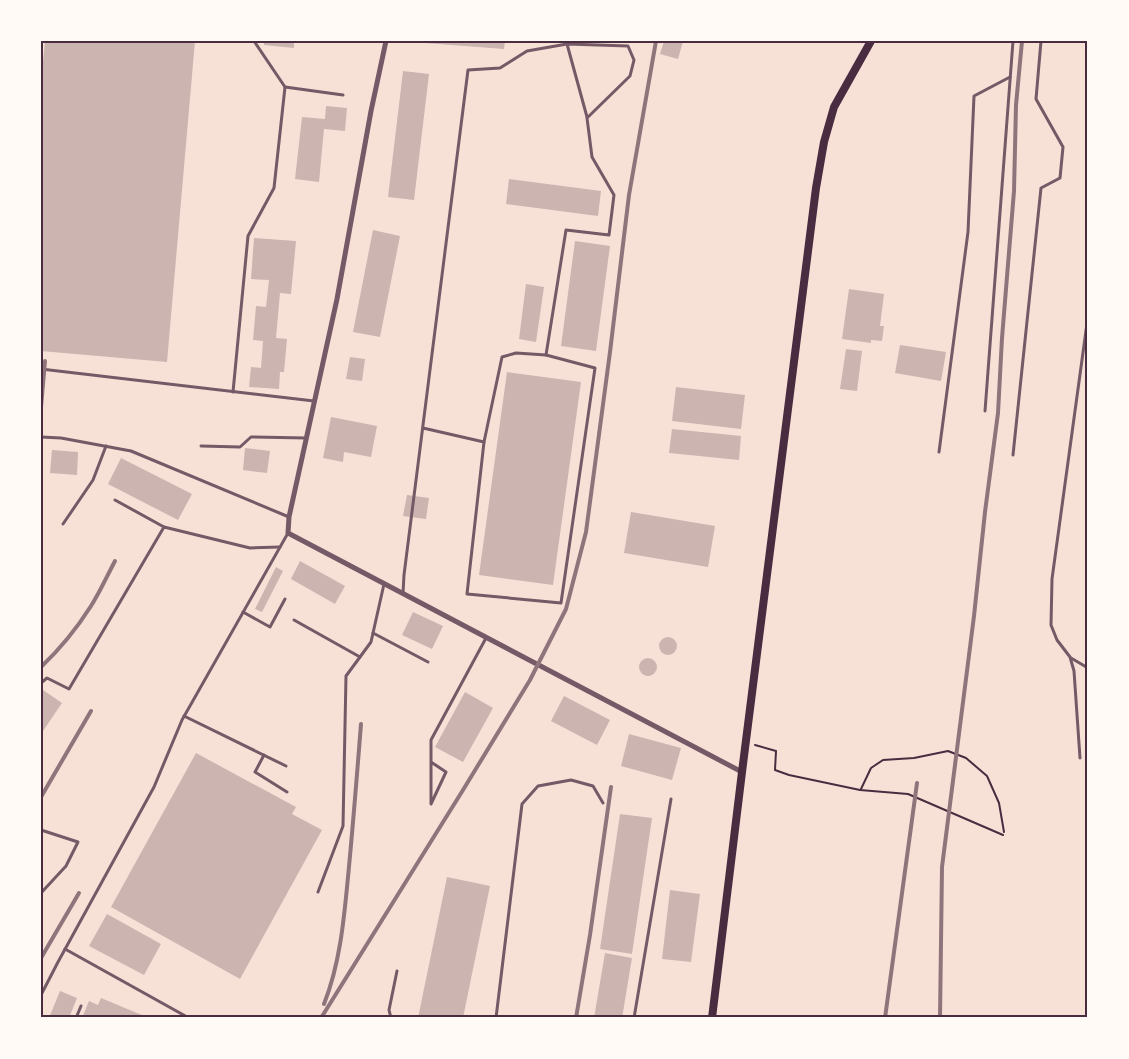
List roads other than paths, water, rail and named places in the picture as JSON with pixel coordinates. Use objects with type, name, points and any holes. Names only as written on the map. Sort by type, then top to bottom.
[{"type":"main road","points":[[712,1018],[815,198],[824,142],[834,107],[871,41]]},
{"type":"street","points":[[386,41],[371,111],[337,299],[289,517],[288,533],[742,772]]},
{"type":"lane","points":[[233,392],[248,236],[274,188],[285,87],[254,41]]},
{"type":"lane","points":[[985,411],[1012,41]]},
{"type":"lane","points":[[1013,455],[1041,188],[1060,178],[1063,147],[1036,99],[1041,41]]},
{"type":"lane","points":[[546,355],[566,230],[609,235],[614,195],[592,157],[587,118],[567,44]]},
{"type":"lane","points":[[403,594],[468,70],[500,68],[527,51],[567,44],[628,46],[634,60],[630,76],[587,118]]},
{"type":"lane","points":[[939,452],[968,232],[974,96],[1010,77]]},
{"type":"lane","points":[[285,87],[343,95]]},
{"type":"lane","points":[[1080,758],[1074,671],[1070,658],[1057,640],[1052,625],[1052,579],[1086,345],[1088,316]]},
{"type":"lane","points":[[516,353],[546,355],[595,368],[561,603],[467,594],[484,442],[502,357],[516,353]]},
{"type":"lane","points":[[41,369],[314,401]]},
{"type":"lane","points":[[423,428],[484,442]]},
{"type":"lane","points":[[41,437],[61,438],[131,451],[289,517]]},
{"type":"lane","points":[[201,446],[240,447],[251,437],[306,438]]},
{"type":"lane","points":[[63,524],[93,480],[106,446]]},
{"type":"lane","points":[[115,500],[164,527],[250,548],[280,546]]},
{"type":"lane","points":[[41,683],[47,678],[69,689],[164,527]]},
{"type":"lane","points":[[41,995],[154,787],[184,716],[288,533]]},
{"type":"lane","points":[[318,892],[343,826],[346,676],[371,642],[384,584]]},
{"type":"lane","points":[[243,612],[270,627],[285,599]]},
{"type":"lane","points":[[294,620],[360,657]]},
{"type":"lane","points":[[373,633],[428,662]]},
{"type":"lane","points":[[431,762],[446,772],[431,804],[431,762],[431,740],[486,638]]},
{"type":"lane","points":[[1070,658],[1088,668]]},
{"type":"lane","points":[[184,716],[286,766]]},
{"type":"lane","points":[[264,755],[254,772],[287,792]]},
{"type":"lane","points":[[496,1018],[522,804],[538,786],[571,780],[593,786],[603,803]]},
{"type":"lane","points":[[634,1018],[671,799]]},
{"type":"lane","points":[[41,830],[78,842],[66,866],[41,893]]},
{"type":"lane","points":[[65,948],[189,1018]]},
{"type":"lane","points":[[391,1018],[390,1010],[397,971]]},
{"type":"lane","points":[[76,1018],[81,1006]]},
{"type":"railway","points":[[321,1018],[530,680],[566,609],[586,532],[629,195],[656,41]]},
{"type":"railway","points":[[940,1018],[942,867],[998,413],[1014,191],[1016,105],[1022,41]]},
{"type":"railway","points":[[41,407],[45,361]]},
{"type":"railway","points":[[41,667],[61,646],[86,614],[115,561]]},
{"type":"railway","points":[[41,797],[91,711]]},
{"type":"railway","points":[[324,1004],[338,957],[343,925],[361,724]]},
{"type":"railway","points":[[885,1018],[917,783]]},
{"type":"railway","points":[[576,1018],[611,787]]},
{"type":"railway","points":[[41,958],[79,893]]}]
